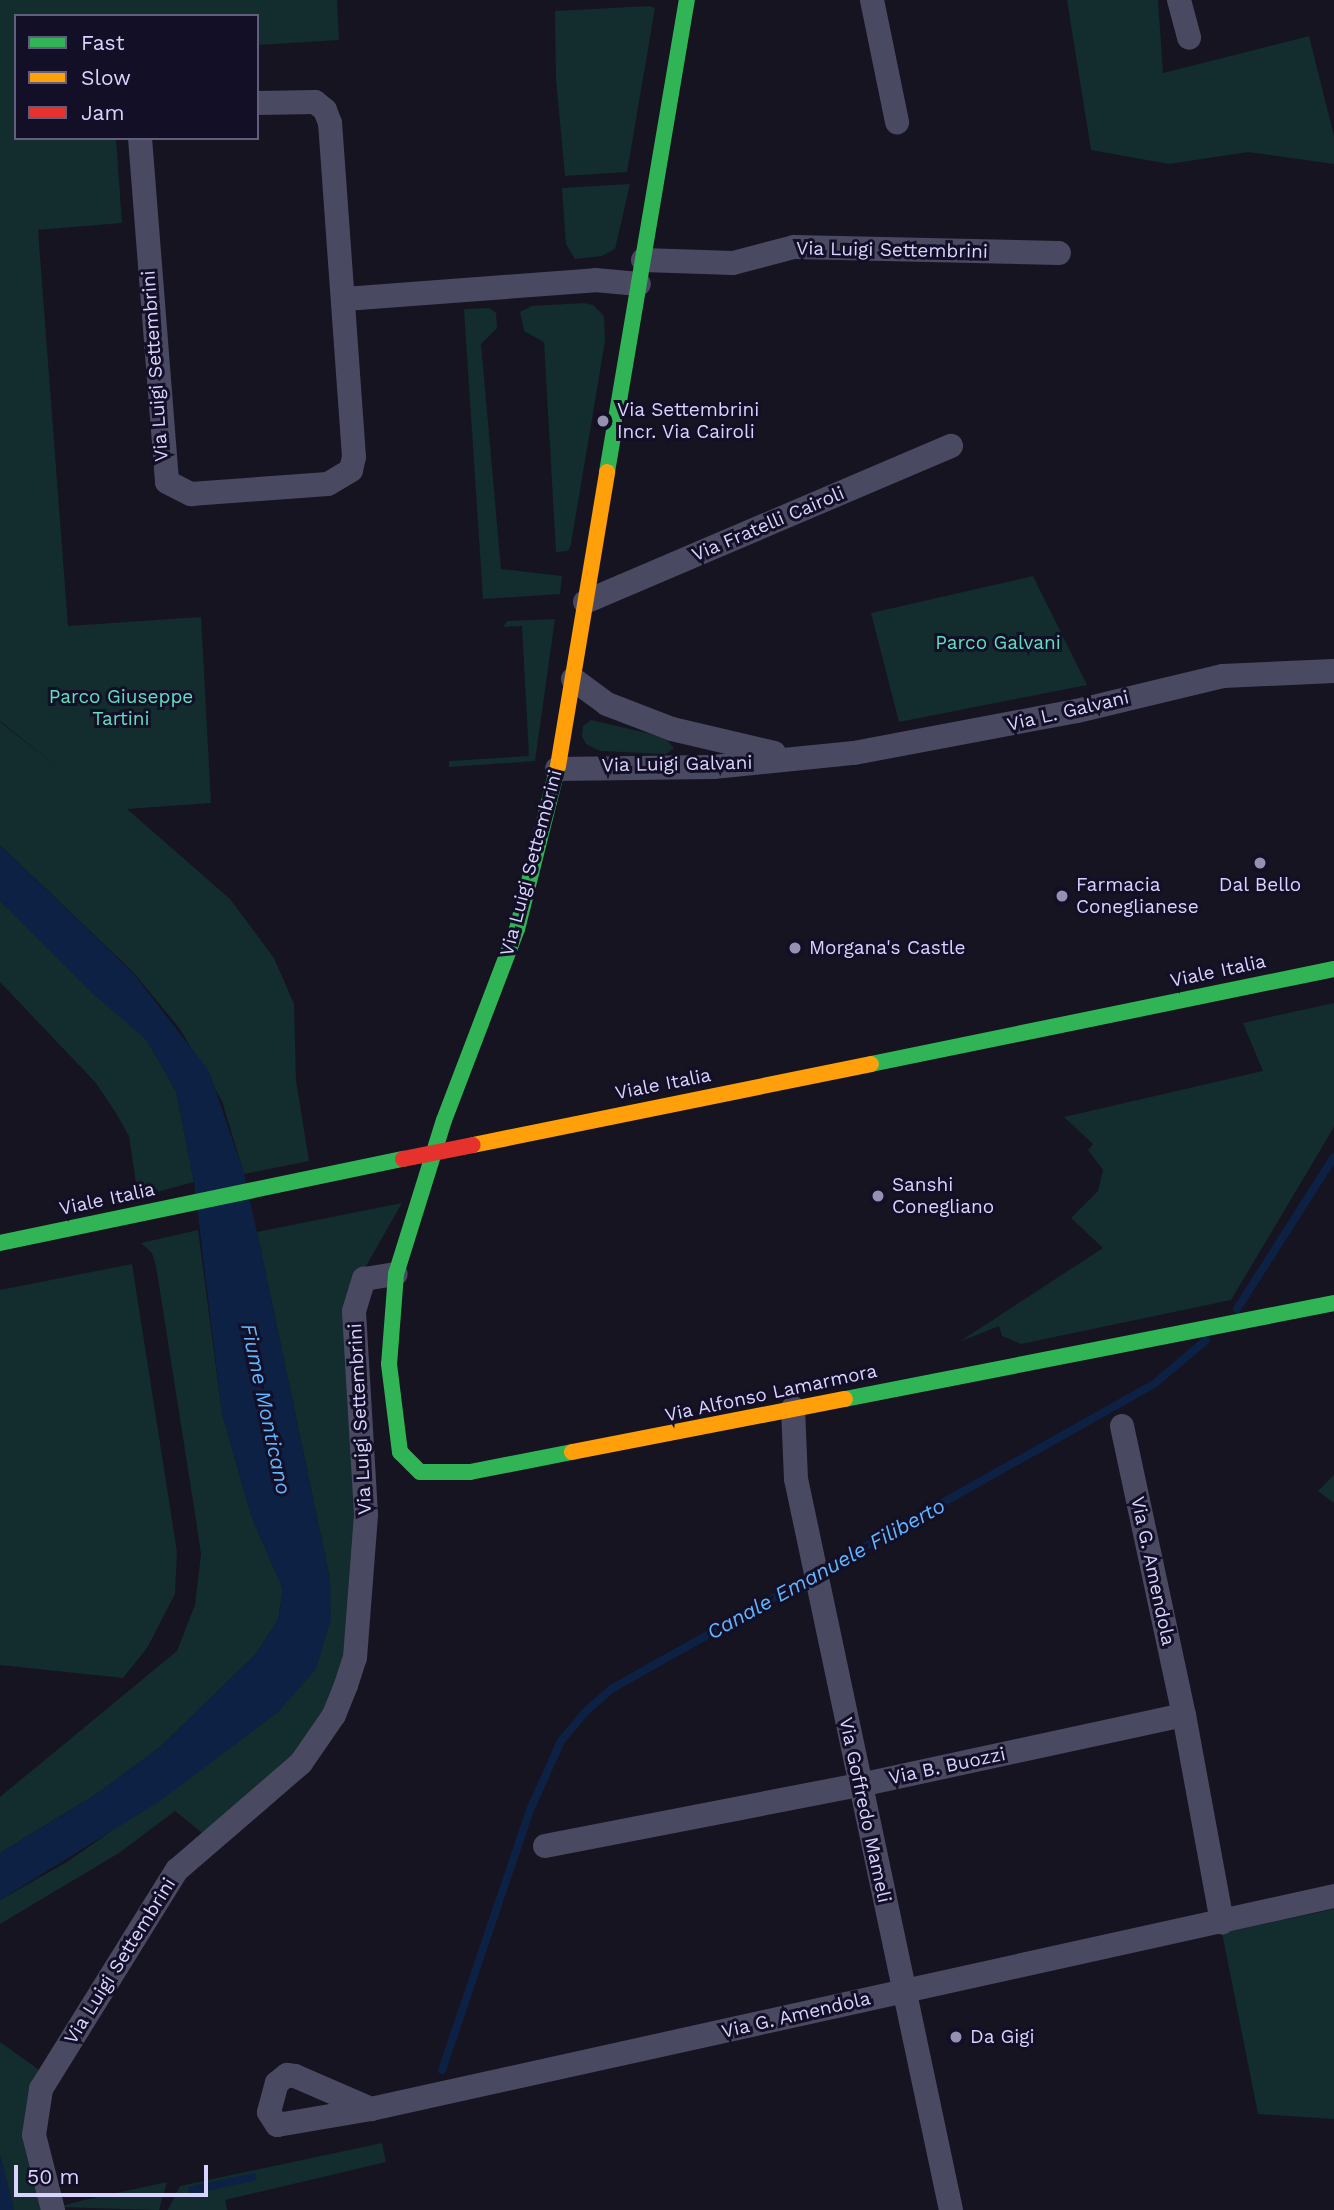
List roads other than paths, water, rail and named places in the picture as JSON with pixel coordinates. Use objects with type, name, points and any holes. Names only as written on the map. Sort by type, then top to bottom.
[{"type":"street","name":"Via Luigi Settembrini","points":[[53,2210],[34,2135],[41,2089],[177,1870],[301,1763],[334,1715],[355,1658],[366,1514],[354,1311],[364,1279],[396,1274],[444,1120],[517,929],[557,769],[687,0]]},
{"type":"street","points":[[872,0],[897,122]]},
{"type":"street","points":[[1179,0],[1189,38]]},
{"type":"street","name":"Via Luigi Settembrini","points":[[140,140],[162,469],[167,482],[179,491],[328,484],[351,470],[354,457],[345,299],[330,123],[325,110],[315,102],[300,99],[259,103]]},
{"type":"street","name":"Via Luigi Settembrini","points":[[345,299],[595,281],[641,272],[733,263],[794,247],[1059,253]]},
{"type":"street","name":"Via Fratelli Cairoli","points":[[585,602],[951,446]]},
{"type":"street","name":"Via L. Galvani","points":[[803,759],[928,741],[1223,676],[1334,671]]},
{"type":"street","name":"Via Luigi Galvani","points":[[573,679],[607,704],[672,729],[803,759]]},
{"type":"street","name":"Via Luigi Galvani","points":[[557,769],[588,765],[713,767],[803,759]]},
{"type":"street","name":"Viale Italia","points":[[0,1243],[1334,969]]},
{"type":"street","name":"Via Alfonso Lamarmora","points":[[396,1274],[389,1364],[393,1412],[400,1452],[420,1472],[470,1472],[544,1460],[793,1408],[1334,1303]]},
{"type":"street","name":"Via Goffredo Mameli","points":[[793,1408],[796,1479],[818,1591],[951,2210]]},
{"type":"street","name":"Via G. Amendola","points":[[1122,1426],[1184,1715],[1222,1923]]},
{"type":"street","name":"Via B. Buozzi","points":[[545,1846],[860,1785],[1184,1715]]},
{"type":"street","name":"Via G. Amendola","points":[[371,2109],[556,2072],[902,1990],[1222,1923],[1334,1896]]},
{"type":"water","name":"Fiume Monticano","points":[[0,845],[133,973],[209,1071],[244,1174],[257,1232],[330,1579],[331,1619],[316,1669],[278,1712],[160,1801],[0,1900],[0,1853],[98,1793],[160,1747],[256,1654],[278,1620],[283,1589],[251,1515],[222,1413],[194,1182],[176,1091],[146,1039],[94,995],[0,901]]},
{"type":"water","points":[[0,2155],[14,2208],[14,2210],[0,2210]]},
{"type":"waterway","name":"Canale Emanuele Filiberto","points":[[1237,1309],[1334,1157]]},
{"type":"waterway","name":"Canale Emanuele Filiberto","points":[[442,2070],[530,1810],[561,1741],[585,1712],[613,1688],[1154,1384],[1206,1340]]},
{"type":"waterway","name":"Canale Emanuele Filiberto","points":[[192,2190],[253,2177]]},
{"type":"place","name":"Via Settembrini Incr. Via Cairoli","points":[[603,421]]},
{"type":"place","name":"Dal Bello","points":[[1260,863]]},
{"type":"place","name":"Farmacia Coneglianese","points":[[1062,896]]},
{"type":"place","name":"Morgana's Castle","points":[[795,948]]},
{"type":"place","name":"Sanshi Conegliano","points":[[878,1196]]},
{"type":"place","name":"Da Gigi","points":[[956,2037]]},
{"type":"park label","name":"Parco Galvani","points":[[998,643]]},
{"type":"park label","name":"Parco Giuseppe Tartini","points":[[121,708]]}]
